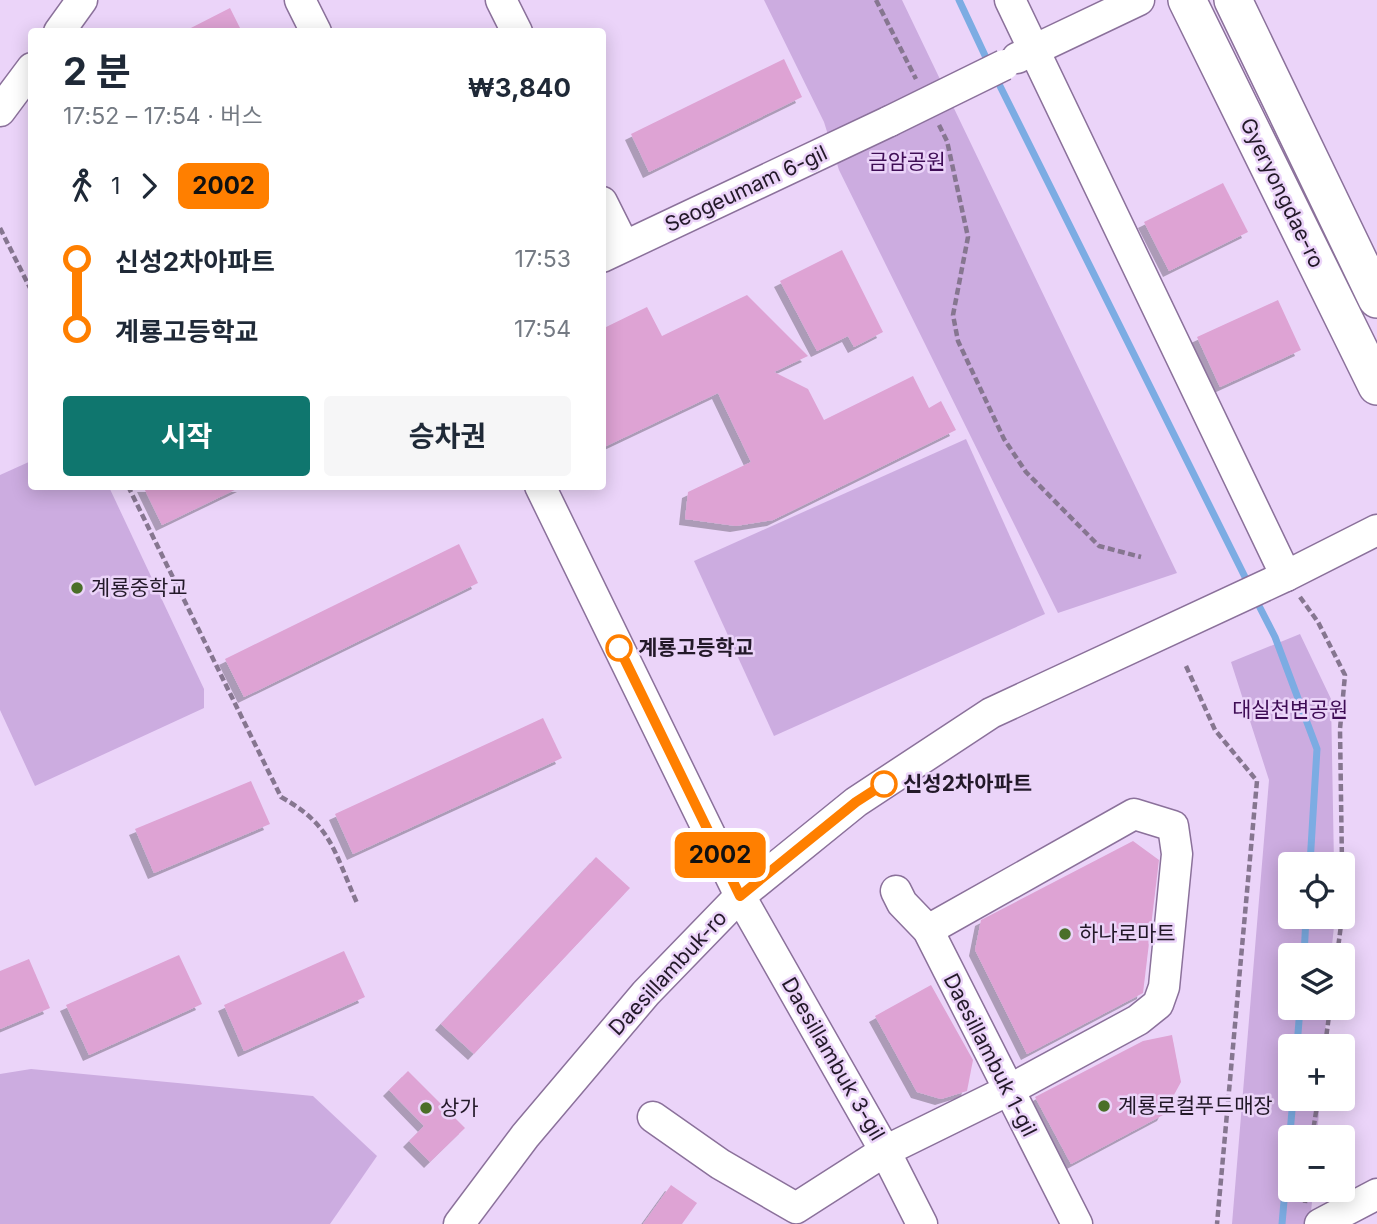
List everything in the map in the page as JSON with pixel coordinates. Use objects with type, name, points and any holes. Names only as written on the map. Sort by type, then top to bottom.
[{"type":"main road","name":"Gyeryongdae-ro","points":[[1187,0],[1377,386]]},
{"type":"main road","name":"Gyeryongdae-ro","points":[[1233,0],[1377,299]]},
{"type":"street","points":[[62,28],[82,0]]},
{"type":"street","points":[[300,0],[314,28]]},
{"type":"street","points":[[501,0],[515,28]]},
{"type":"street","points":[[1010,0],[1273,582],[1377,530]]},
{"type":"street","points":[[1034,50],[1139,0]]},
{"type":"street","name":"Seogeumam 6-gil","points":[[613,251],[1034,50]]},
{"type":"street","points":[[0,111],[28,73]]},
{"type":"street","points":[[606,220],[613,251]]},
{"type":"street","name":"Daesillambuk 3-gil","points":[[542,490],[740,896],[885,1151],[922,1224]]},
{"type":"street","name":"Daesillambuk-ro","points":[[459,1224],[525,1136],[646,993],[740,896],[856,802],[991,713],[1273,582]]},
{"type":"street","points":[[653,1117],[720,1164],[796,1208],[885,1151],[1007,1091],[1138,1020],[1158,1004],[1164,987],[1177,854],[1173,826],[1134,814],[928,930]]},
{"type":"street","name":"Daesillambuk 1-gil","points":[[896,891],[902,903],[928,930],[1007,1091],[1077,1224]]},
{"type":"street","points":[[1320,1224],[1377,1194]]},
{"type":"path","points":[[876,0],[918,82]]},
{"type":"path","points":[[936,118],[947,141],[968,237],[953,315],[958,341],[1003,439],[1026,472],[1099,546],[1141,557]]},
{"type":"path","points":[[0,228],[28,284]]},
{"type":"path","points":[[130,490],[281,797],[307,811],[323,828],[357,902]]},
{"type":"path","points":[[1273,582],[1318,622],[1345,675],[1340,729],[1342,852]]},
{"type":"path","points":[[1186,666],[1215,730],[1258,781],[1217,1224]]},
{"type":"green space","name":"금암공원","points":[[764,0],[902,0],[1177,573],[1058,613],[839,170],[824,122]]},
{"type":"green space","points":[[966,439],[1045,614],[774,736],[694,561]]},
{"type":"green space","name":"계룡중학교","points":[[28,462],[28,490],[110,490],[204,689],[204,708],[35,786],[0,710],[0,475]]},
{"type":"green space","name":"대실천변공원","points":[[1300,634],[1331,699],[1334,852],[1278,852],[1278,929],[1334,929],[1332,943],[1278,943],[1278,1020],[1326,1020],[1325,1034],[1278,1034],[1278,1111],[1319,1111],[1318,1125],[1278,1125],[1278,1202],[1312,1202],[1310,1224],[1232,1224],[1269,780],[1231,662]]},
{"type":"green space","points":[[31,1069],[313,1096],[377,1156],[330,1224],[0,1224],[0,1074]]},
{"type":"building","points":[[230,8],[240,28],[191,28]]},
{"type":"building","points":[[784,59],[802,97],[649,172],[631,134]]},
{"type":"building","points":[[1223,183],[1248,232],[1169,271],[1144,222]]},
{"type":"building","points":[[842,250],[883,332],[854,347],[848,336],[817,351],[780,281]]},
{"type":"building","points":[[747,295],[808,356],[774,372],[808,389],[824,420],[913,376],[929,408],[941,401],[956,430],[773,520],[736,526],[685,519],[688,492],[751,462],[718,393],[606,446],[606,327],[647,307],[662,336]]},
{"type":"building","points":[[1278,300],[1301,350],[1220,387],[1197,337]]},
{"type":"building","points":[[145,490],[235,490],[162,525]]},
{"type":"building","points":[[459,544],[478,583],[244,697],[225,659]]},
{"type":"building","points":[[543,718],[562,758],[353,854],[335,814]]},
{"type":"building","points":[[251,781],[270,824],[154,873],[135,829]]},
{"type":"building","name":"하나로마트","points":[[1133,841],[1159,860],[1143,993],[1027,1054],[975,950],[981,920]]},
{"type":"building","points":[[596,857],[630,888],[474,1054],[441,1024]]},
{"type":"building","points":[[344,951],[365,997],[244,1051],[224,1005]]},
{"type":"building","points":[[179,955],[202,1004],[89,1055],[66,1005]]},
{"type":"building","points":[[29,959],[50,1008],[0,1029],[0,971]]},
{"type":"building","points":[[931,985],[973,1060],[967,1091],[941,1099],[917,1092],[875,1016]]},
{"type":"building","name":"계룡로컬푸드매장","points":[[1172,1035],[1181,1082],[1163,1115],[1071,1164],[1035,1097],[1143,1041]]},
{"type":"building","name":"상가","points":[[408,1071],[465,1128],[430,1162],[409,1141],[424,1126],[389,1090]]},
{"type":"building","points":[[671,1185],[697,1203],[682,1224],[643,1224]]},
{"type":"waterway","points":[[959,0],[989,64]]},
{"type":"waterway","points":[[996,78],[1250,587]]},
{"type":"waterway","points":[[1255,598],[1275,637],[1317,749],[1311,852]]},
{"type":"waterway","points":[[1305,929],[1305,943]]},
{"type":"waterway","points":[[1298,1034],[1299,1020]]},
{"type":"waterway","points":[[1282,1224],[1292,1111]]},
{"type":"bus line","name":"2002","points":[[619,648],[740,896],[856,802],[884,784]]},
{"type":"place","name":"계룡중학교","points":[[77,588]]},
{"type":"place","name":"계룡고등학교","points":[[619,648]]},
{"type":"place","name":"신성2차아파트","points":[[884,784]]},
{"type":"place","name":"하나로마트","points":[[1065,934]]},
{"type":"place","name":"계룡로컬푸드매장","points":[[1104,1106]]},
{"type":"place","name":"상가","points":[[426,1108]]}]
